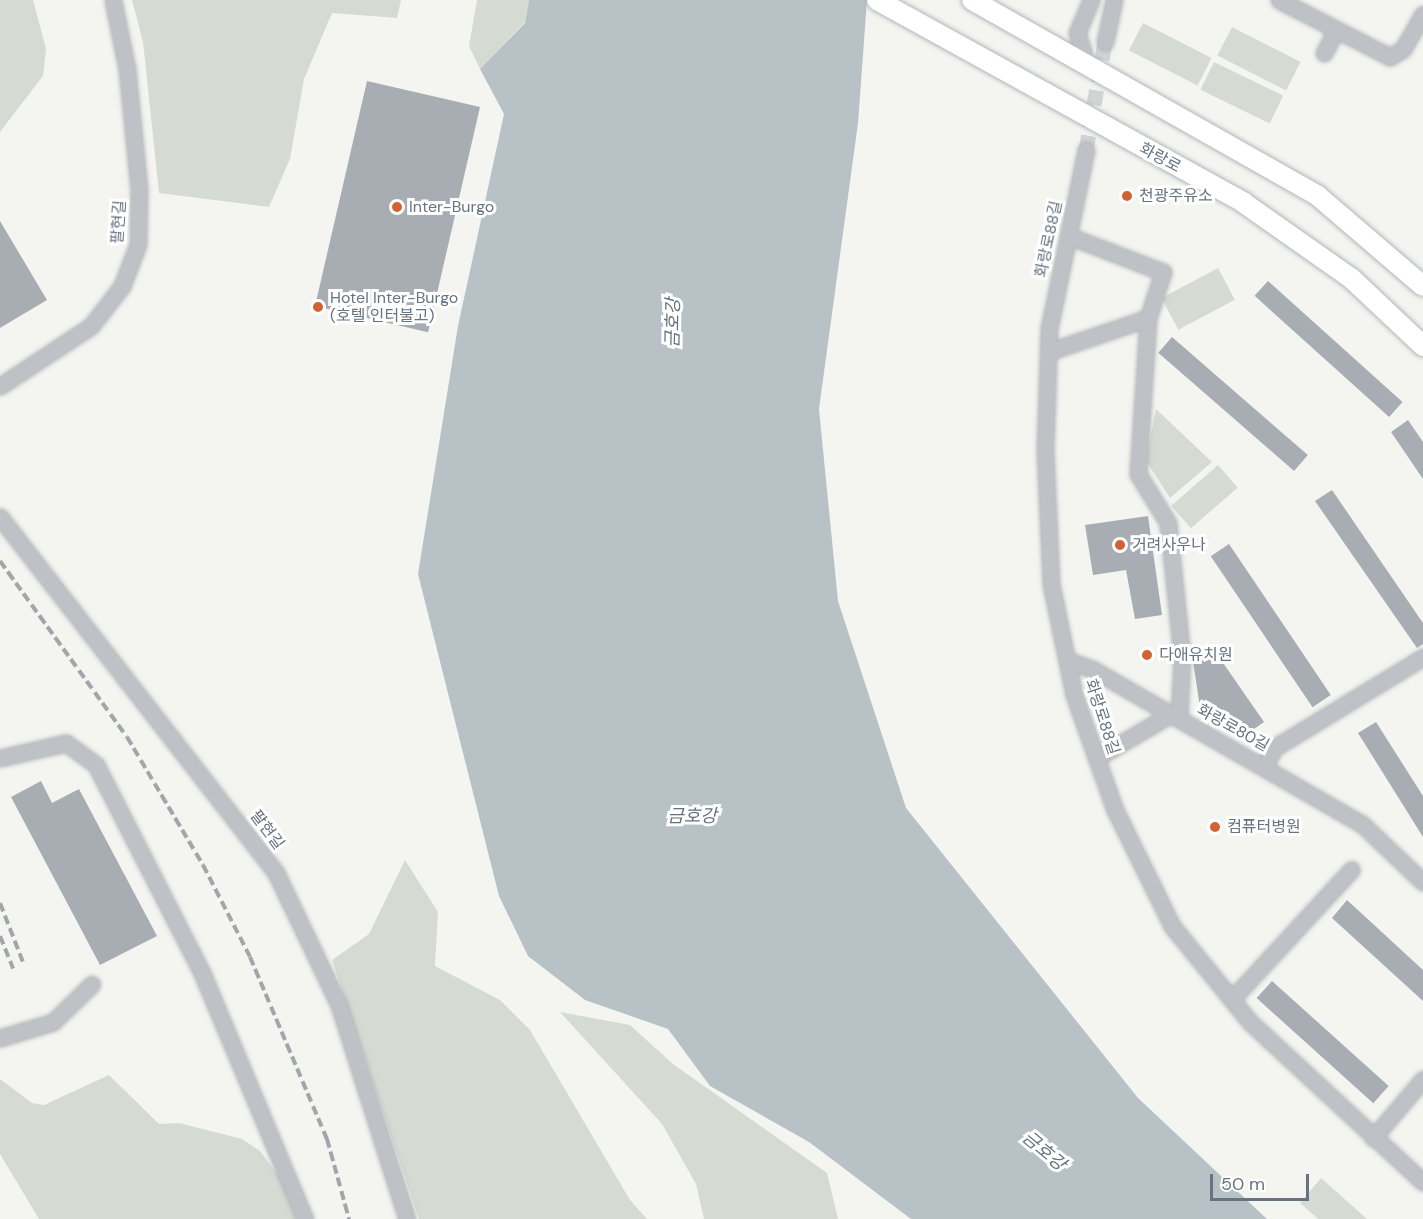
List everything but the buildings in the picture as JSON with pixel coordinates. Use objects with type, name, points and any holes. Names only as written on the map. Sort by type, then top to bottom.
[{"type":"main road","name":"화랑로","points":[[877,0],[1244,203],[1352,279],[1423,346]]},
{"type":"main road","points":[[972,0],[1061,48],[1318,196],[1423,286]]},
{"type":"street","name":"팔현길","points":[[0,386],[91,326],[122,286],[138,244],[139,189],[127,69],[113,0]]},
{"type":"street","points":[[1087,64],[1077,33],[1091,0]]},
{"type":"street","points":[[1105,42],[1114,0]]},
{"type":"street","points":[[1279,0],[1389,57],[1403,49],[1423,14]]},
{"type":"street","points":[[1324,53],[1336,30]]},
{"type":"street","name":"화랑로88길","points":[[1086,150],[1048,352],[1045,452],[1051,584],[1067,660],[1096,758],[1115,810],[1172,926],[1232,999],[1373,1138],[1423,1182]]},
{"type":"street","name":"화랑로80길","points":[[1069,236],[1163,272],[1148,318],[1138,474],[1168,523],[1182,657],[1175,717],[1265,766],[1362,824],[1423,882]]},
{"type":"street","points":[[1048,352],[1148,318]]},
{"type":"street","name":"팔현길","points":[[0,517],[276,873],[339,1005],[407,1219]]},
{"type":"street","points":[[1265,766],[1274,748],[1423,657]]},
{"type":"street","points":[[1067,660],[1175,717]]},
{"type":"street","points":[[1096,758],[1175,717]]},
{"type":"street","points":[[0,758],[66,743],[96,765],[202,973],[305,1219]]},
{"type":"street","points":[[1232,999],[1351,870]]},
{"type":"street","points":[[0,1038],[53,1022],[92,984]]},
{"type":"street","points":[[1373,1138],[1423,1079]]},
{"type":"shaded area","points":[[0,0],[33,0],[46,49],[43,76],[0,132]]},
{"type":"shaded area","points":[[132,0],[401,0],[397,18],[332,13],[304,79],[290,159],[269,207],[159,193],[143,42]]},
{"type":"shaded area","points":[[477,0],[529,0],[525,22],[480,69],[469,46]]},
{"type":"shaded area","points":[[1143,23],[1212,58],[1198,86],[1129,51]]},
{"type":"shaded area","points":[[1232,27],[1301,62],[1286,90],[1217,56]]},
{"type":"shaded area","points":[[1214,62],[1283,96],[1270,124],[1200,90]]},
{"type":"shaded area","points":[[1218,268],[1235,300],[1178,330],[1161,298]]},
{"type":"shaded area","points":[[1156,409],[1212,462],[1170,498],[1146,461]]},
{"type":"shaded area","points":[[1218,465],[1238,488],[1191,528],[1171,506]]},
{"type":"shaded area","points":[[405,860],[438,912],[435,966],[500,1000],[530,1030],[630,1200],[647,1219],[419,1219],[332,960],[369,934]]},
{"type":"shaded area","points":[[560,1012],[630,1025],[673,1064],[827,1173],[838,1219],[704,1219],[696,1184],[662,1124]]},
{"type":"shaded area","points":[[109,1075],[159,1124],[179,1123],[242,1139],[260,1151],[284,1183],[296,1219],[39,1219],[0,1154],[0,1079],[32,1103],[44,1105]]},
{"type":"shaded area","points":[[1321,1178],[1367,1219],[1318,1219],[1300,1203]]},
{"type":"water","name":"금호강","points":[[529,0],[867,0],[858,123],[819,409],[838,601],[906,808],[1138,1098],[1267,1219],[911,1219],[809,1142],[710,1086],[668,1029],[585,1000],[528,956],[499,896],[418,574],[458,326],[504,114],[480,69],[525,23]]},
{"type":"tunnel","points":[[1086,150],[1105,42]]},
{"type":"railway","points":[[0,561],[127,737],[203,865],[250,957],[327,1139],[349,1219]]},
{"type":"railway","points":[[0,903],[24,965]]},
{"type":"railway","points":[[0,936],[13,969]]},
{"type":"place","name":"천광주유소","points":[[1127,196]]},
{"type":"place","name":"Inter-Burgo","points":[[397,207]]},
{"type":"place","name":"Hotel Inter-Burgo (호텔 인터불고)","points":[[318,307]]},
{"type":"place","name":"거려사우나","points":[[1120,545]]},
{"type":"place","name":"다애유치원","points":[[1147,655]]},
{"type":"place","name":"컴퓨터병원","points":[[1215,827]]}]
